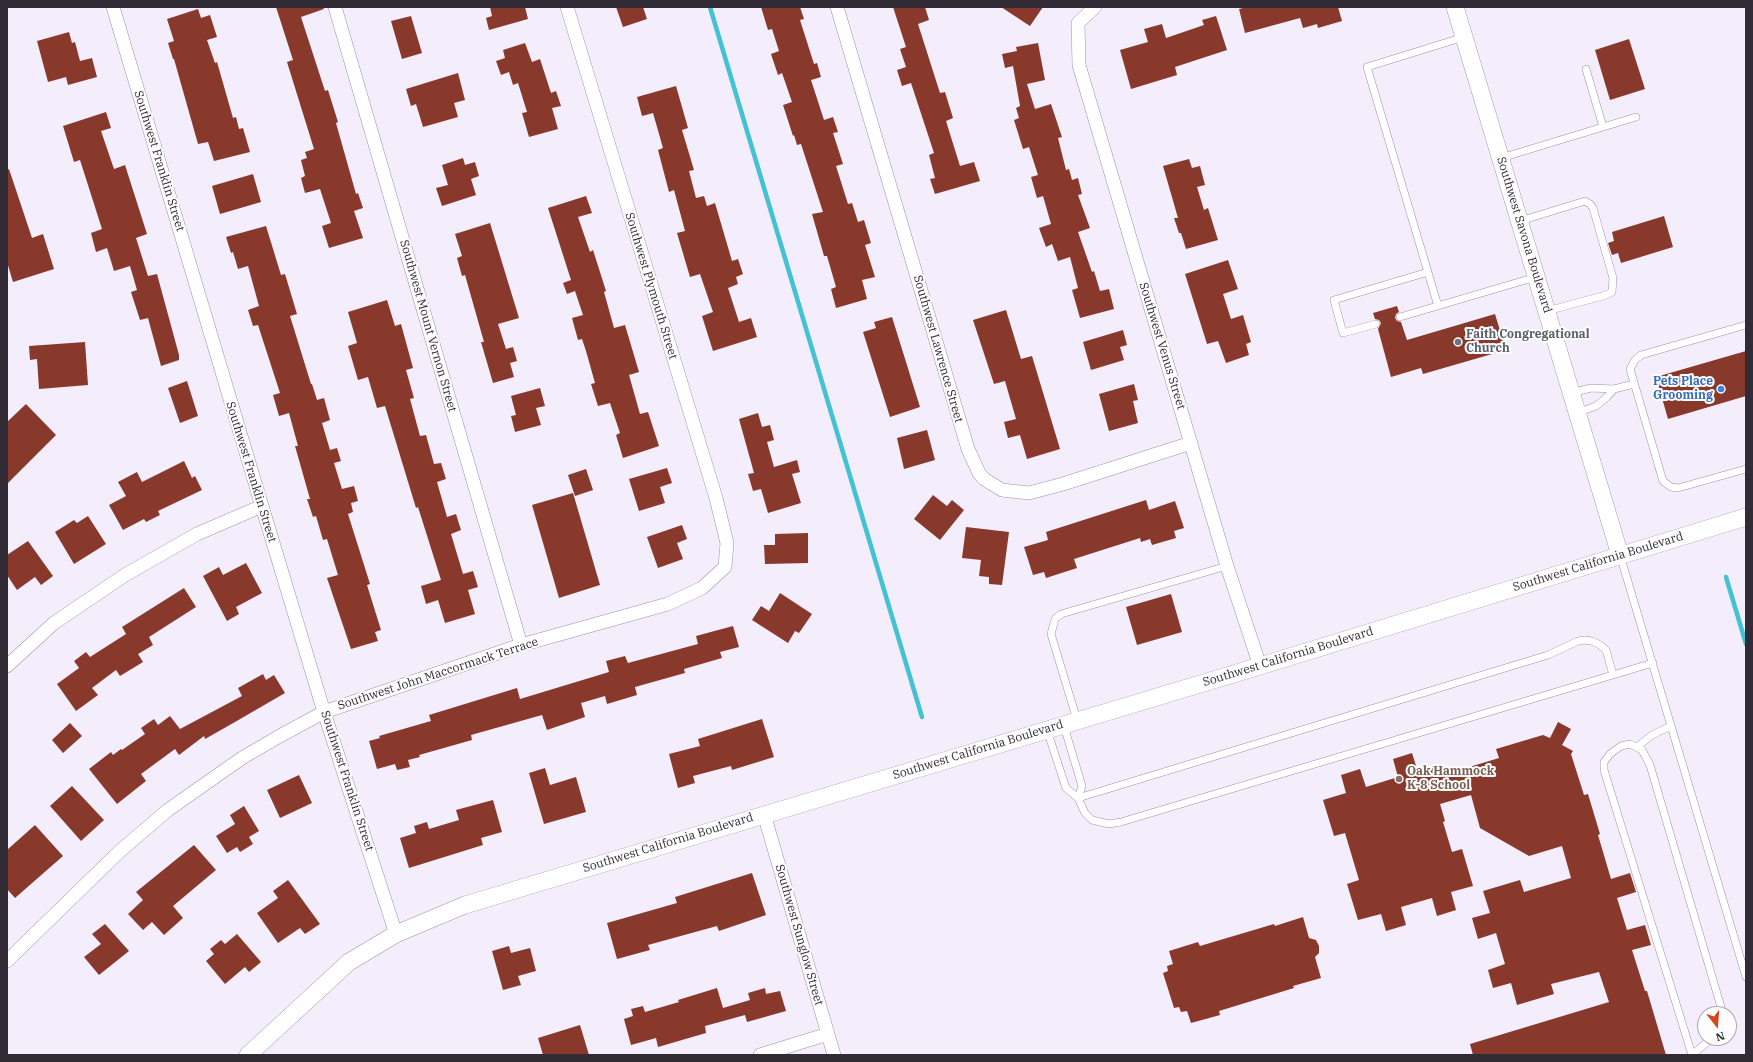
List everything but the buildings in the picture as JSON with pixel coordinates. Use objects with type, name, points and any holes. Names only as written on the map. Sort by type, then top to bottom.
[{"type":"street","name":"Southwest Franklin Street","points":[[113,7],[324,712],[396,934]]},
{"type":"street","name":"Southwest Mount Vernon Street","points":[[335,7],[521,645]]},
{"type":"street","name":"Southwest Plymouth Street","points":[[567,7],[716,498],[727,543],[725,567]]},
{"type":"street","name":"Southwest Lawrence Street","points":[[838,7],[968,449],[979,473],[984,479],[1002,490],[1029,493],[1063,484],[1191,443]]},
{"type":"street","name":"Southwest Venus Street","points":[[1095,7],[1078,23],[1078,65],[1227,566],[1260,666]]},
{"type":"street","name":"Southwest Savona Boulevard","points":[[1455,7],[1620,554]]},
{"type":"street","points":[[7,666],[54,623],[125,575],[197,534],[262,506]]},
{"type":"street","name":"Southwest California Boulevard","points":[[248,1055],[348,962],[396,934],[464,905],[1260,666],[1620,554],[1746,517]]},
{"type":"street","name":"Southwest John Maccormack Terrace","points":[[7,961],[120,851],[168,810],[242,758],[324,712],[521,645],[668,604],[702,588],[725,567]]},
{"type":"street","name":"Southwest Sunglow Street","points":[[764,814],[834,1055]]},
{"type":"street","points":[[760,1055],[828,1034]]},
{"type":"lane","points":[[1438,306],[1367,67],[1464,36]]},
{"type":"lane","points":[[1586,69],[1603,127]]},
{"type":"lane","points":[[1500,158],[1636,117]]},
{"type":"lane","points":[[1520,221],[1585,201],[1593,208],[1613,278],[1614,285],[1612,292],[1547,311]]},
{"type":"lane","points":[[1376,324],[1343,333],[1334,300],[1428,272]]},
{"type":"lane","points":[[1400,317],[1536,277]]},
{"type":"lane","points":[[1746,325],[1641,355],[1634,360],[1630,369],[1663,481],[1671,487],[1678,488],[1746,469]]},
{"type":"lane","points":[[1571,393],[1591,388],[1614,389],[1634,384]]},
{"type":"lane","points":[[1577,413],[1596,406],[1614,389]]},
{"type":"lane","points":[[1620,554],[1746,977]]},
{"type":"lane","points":[[1078,798],[1082,786],[1052,634],[1055,619],[1061,614],[1227,566]]},
{"type":"lane","points":[[1078,798],[1548,655],[1578,641],[1592,641],[1606,650],[1613,675]]},
{"type":"lane","points":[[1047,729],[1066,788],[1078,798],[1085,813],[1092,820],[1109,824],[1121,822],[1653,663]]},
{"type":"lane","points":[[1637,747],[1652,735],[1671,726]]},
{"type":"lane","points":[[1703,1046],[1692,1055],[1604,770],[1604,762],[1615,749],[1621,746],[1630,744],[1637,747],[1645,754],[1650,765],[1721,1006]]},
{"type":"waterway","points":[[710,7],[922,717]]},
{"type":"waterway","points":[[1726,577],[1746,644]]},
{"type":"place","name":"Faith Congregational Church","points":[[1458,342]]},
{"type":"place","name":"Pets Place Grooming","points":[[1721,389]]},
{"type":"place","name":"Oak Hammock K-8 School","points":[[1399,779]]}]
